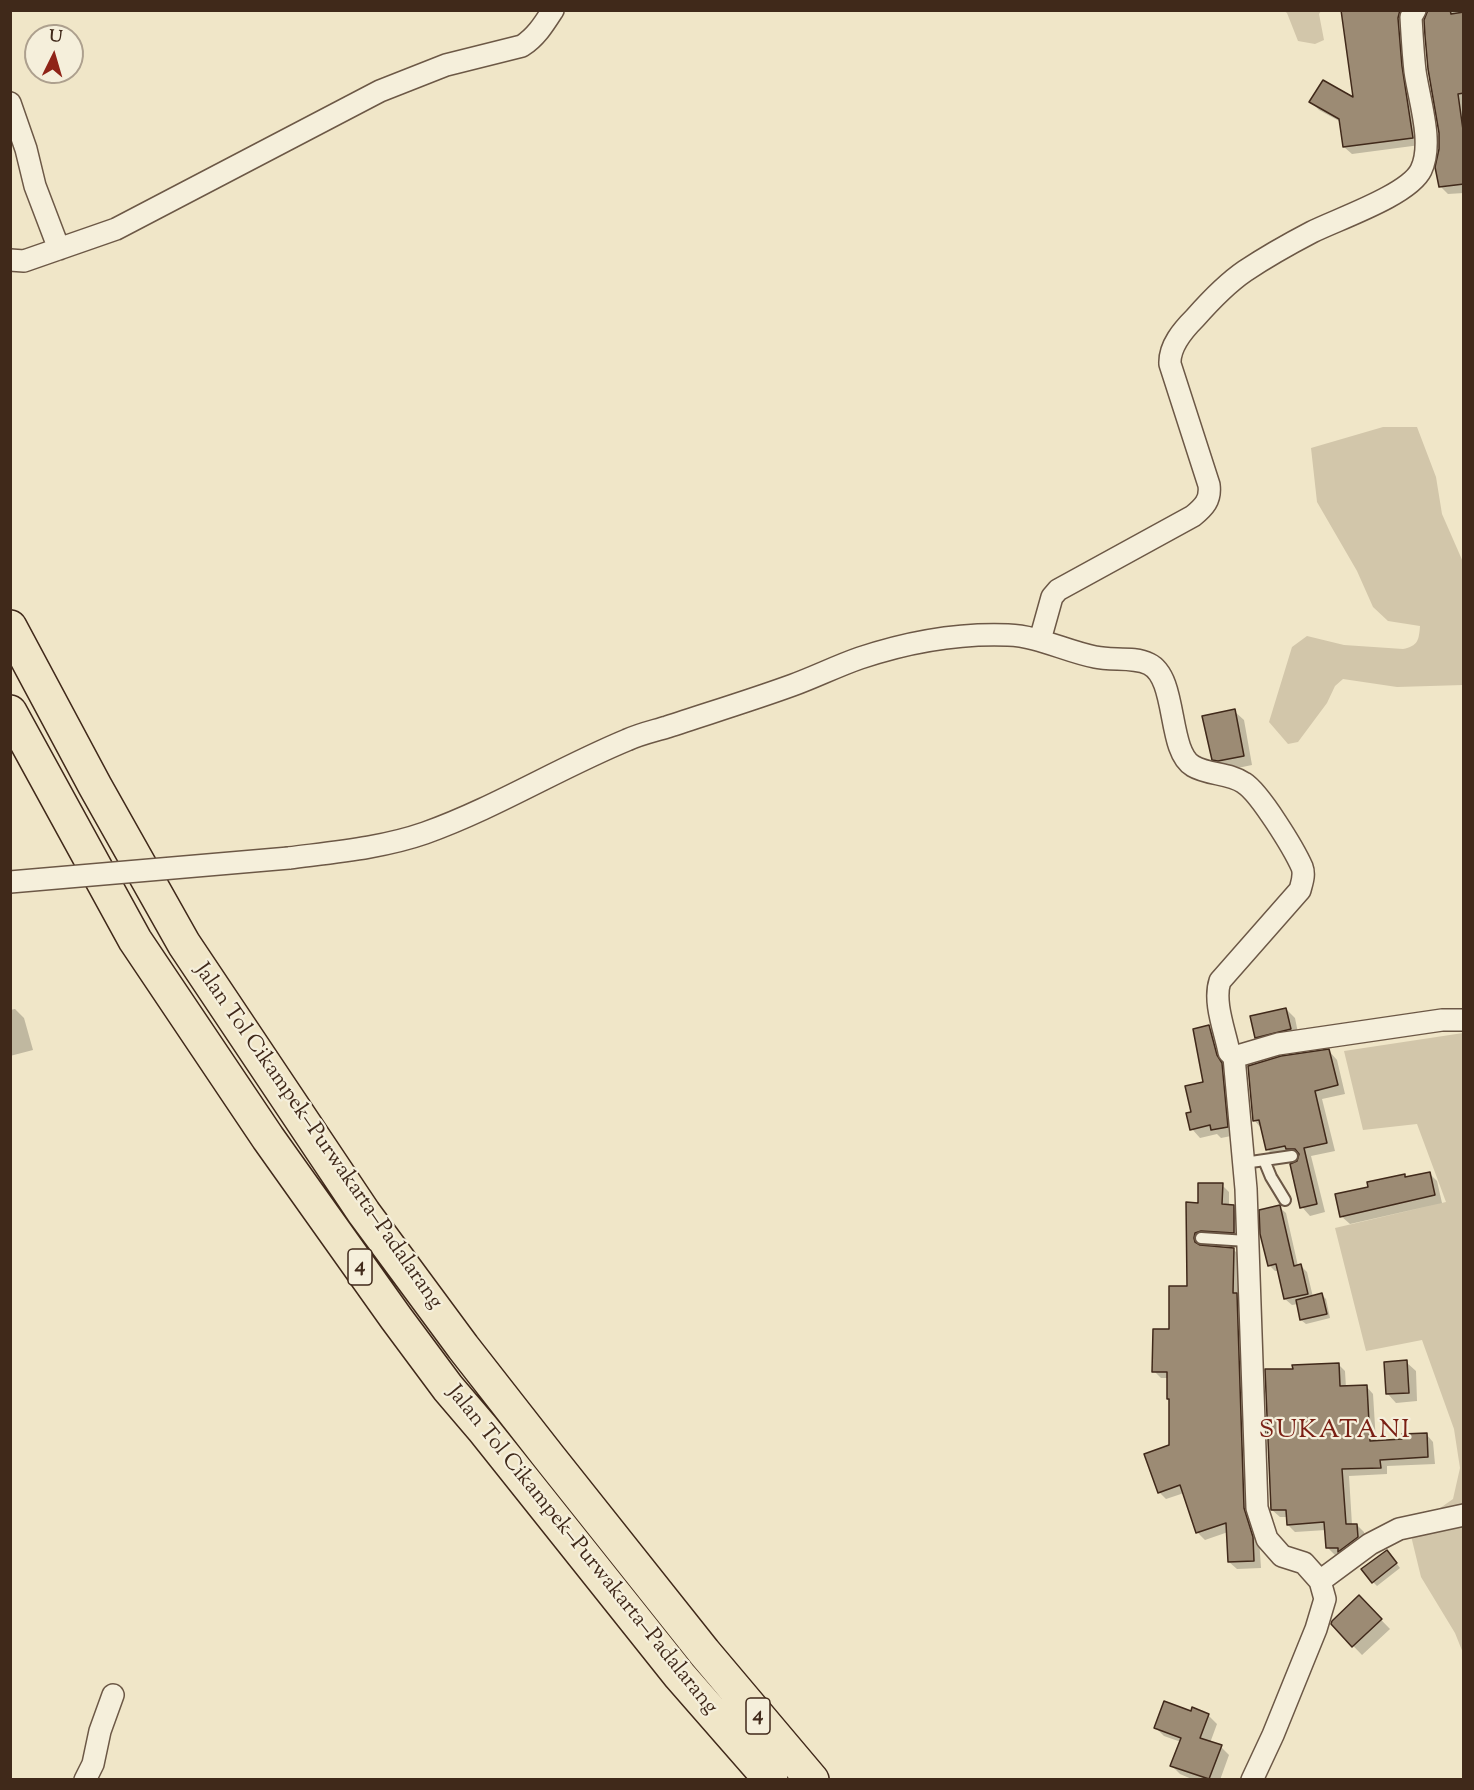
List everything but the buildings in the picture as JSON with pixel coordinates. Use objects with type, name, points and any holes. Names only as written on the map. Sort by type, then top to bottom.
[{"type":"highway","name":"Jalan Tol Cikampek–Purwakarta–Padalarang","points":[[10,627],[95,786],[184,944],[364,1213],[463,1347],[556,1466],[704,1652],[812,1779]]},
{"type":"highway","name":"Jalan Tol Cikampek–Purwakarta–Padalarang","points":[[10,712],[135,940],[268,1138],[369,1280],[448,1388],[680,1676],[771,1779]]},
{"type":"street","points":[[10,260],[24,261],[116,229],[380,91],[446,65],[522,46],[539,31],[553,10]]},
{"type":"street","points":[[1040,640],[1055,593],[1193,516],[1209,497],[1209,485],[1170,364],[1174,345],[1188,325],[1216,294],[1243,273],[1311,233],[1398,192],[1416,179],[1422,169],[1426,143],[1415,70],[1411,17],[1415,10]]},
{"type":"street","points":[[10,103],[35,186],[59,249]]},
{"type":"street","points":[[10,882],[289,858],[379,845],[425,833],[523,790],[628,739],[909,644],[978,635],[1011,635],[1040,640],[1097,658],[1136,660],[1154,668],[1160,674],[1166,689],[1181,750],[1187,760],[1193,766],[1244,782],[1281,831],[1303,869],[1300,890],[1220,981],[1218,988],[1229,1052],[1234,1057],[1254,1161],[1247,1241],[1257,1508],[1267,1539],[1282,1556],[1304,1563],[1320,1581],[1325,1599],[1316,1629],[1273,1736],[1252,1779]]},
{"type":"street","points":[[1234,1057],[1278,1044],[1442,1020],[1464,1020]]},
{"type":"street","points":[[1320,1581],[1370,1544],[1399,1529],[1464,1515]]},
{"type":"street","points":[[85,1779],[93,1764],[100,1731],[113,1695]]},
{"type":"lane","points":[[1254,1161],[1292,1156]]},
{"type":"lane","points":[[1254,1161],[1271,1177],[1285,1200]]},
{"type":"lane","points":[[1201,1238],[1247,1241]]},
{"type":"shaded area","points":[[1284,11],[1321,11],[1319,14],[1324,40],[1315,44],[1298,41],[1287,13]]},
{"type":"shaded area","points":[[1383,427],[1417,427],[1436,477],[1442,514],[1463,562],[1463,685],[1397,687],[1343,679],[1335,686],[1327,703],[1298,742],[1288,744],[1269,722],[1292,647],[1307,636],[1344,645],[1403,649],[1415,644],[1418,639],[1420,626],[1388,621],[1373,607],[1357,571],[1317,502],[1311,448]]},
{"type":"shaded area","points":[[1463,1033],[1463,1653],[1455,1633],[1421,1577],[1412,1540],[1414,1519],[1436,1511],[1453,1499],[1460,1468],[1454,1429],[1422,1340],[1366,1351],[1335,1228],[1446,1202],[1417,1124],[1363,1130],[1344,1051]]},
{"type":"district","name":"SUKATANI","points":[[1335,1433]]}]
